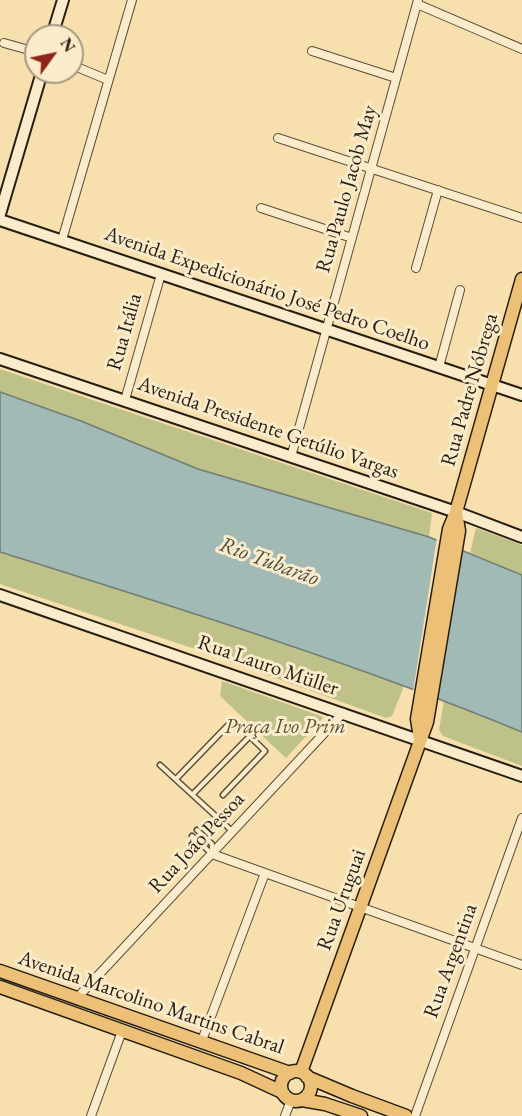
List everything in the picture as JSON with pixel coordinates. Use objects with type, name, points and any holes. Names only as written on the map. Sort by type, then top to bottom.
[{"type":"main road","points":[[56,24],[63,0]]},
{"type":"main road","points":[[0,214],[38,84]]},
{"type":"main road","name":"Avenida Expedicionário José Pedro Coelho","points":[[0,220],[522,395]]},
{"type":"main road","name":"Rua Padre Nóbrega","points":[[422,720],[456,512],[522,279]]},
{"type":"main road","name":"Avenida Presidente Getúlio Vargas","points":[[0,359],[456,512],[522,537]]},
{"type":"main road","name":"Rua Lauro Müller","points":[[0,595],[522,776]]},
{"type":"main road","name":"Rua Uruguai","points":[[299,1074],[420,740],[422,720]]},
{"type":"main road","name":"Avenida Marcolino Martins Cabral","points":[[0,970],[201,1043],[299,1074],[345,1094],[406,1116]]},
{"type":"main road","name":"Avenida Marcolino Martins Cabral","points":[[0,987],[248,1076],[292,1098],[325,1104],[361,1116]]},
{"type":"main road","points":[[122,1031],[128,1026],[148,1030],[156,1026]]},
{"type":"main road","points":[[299,1074],[310,1090],[292,1098],[283,1079],[299,1074]]},
{"type":"street","points":[[62,240],[132,0]]},
{"type":"street","points":[[418,2],[522,49]]},
{"type":"street","name":"Rua Paulo Jacob May","points":[[291,457],[418,2]]},
{"type":"street","points":[[4,43],[24,49]]},
{"type":"street","points":[[312,51],[396,78]]},
{"type":"street","points":[[84,70],[108,80]]},
{"type":"street","points":[[278,138],[522,218]]},
{"type":"street","points":[[416,268],[438,190]]},
{"type":"street","points":[[261,208],[352,238]]},
{"type":"street","name":"Rua Itália","points":[[125,400],[161,274]]},
{"type":"street","points":[[439,367],[460,290]]},
{"type":"street","name":"Rua João Pessoa","points":[[77,998],[343,713]]},
{"type":"street","name":"Rua Argentina","points":[[415,1116],[522,819]]},
{"type":"street","points":[[212,854],[522,965]]},
{"type":"street","points":[[201,1043],[265,873]]},
{"type":"street","points":[[92,1116],[122,1031]]},
{"type":"street","points":[[285,1116],[292,1098]]},
{"type":"lane","points":[[176,779],[233,720],[265,751],[223,795]]},
{"type":"lane","points":[[193,794],[249,737]]},
{"type":"lane","points":[[160,765],[232,831]]},
{"type":"lane","points":[[197,830],[212,844],[212,854]]},
{"type":"lane","points":[[192,836],[212,854]]},
{"type":"green space","points":[[0,369],[432,513],[429,537],[198,469],[81,421],[0,392]]},
{"type":"green space","points":[[476,528],[522,545],[522,575],[470,553]]},
{"type":"green space","points":[[0,552],[201,615],[404,686],[392,716],[386,718],[201,651],[0,584]]},
{"type":"green space","name":"Praça Ivo Prim","points":[[222,681],[323,718],[286,758],[220,696]]},
{"type":"green space","points":[[444,700],[522,732],[522,766],[443,736],[439,730]]},
{"type":"water","name":"Rio Tubarão","points":[[0,392],[81,421],[198,469],[429,537],[522,575],[522,732],[328,659],[0,552]]},
{"type":"pier","points":[[437,537],[460,546],[434,699],[413,692]]}]
